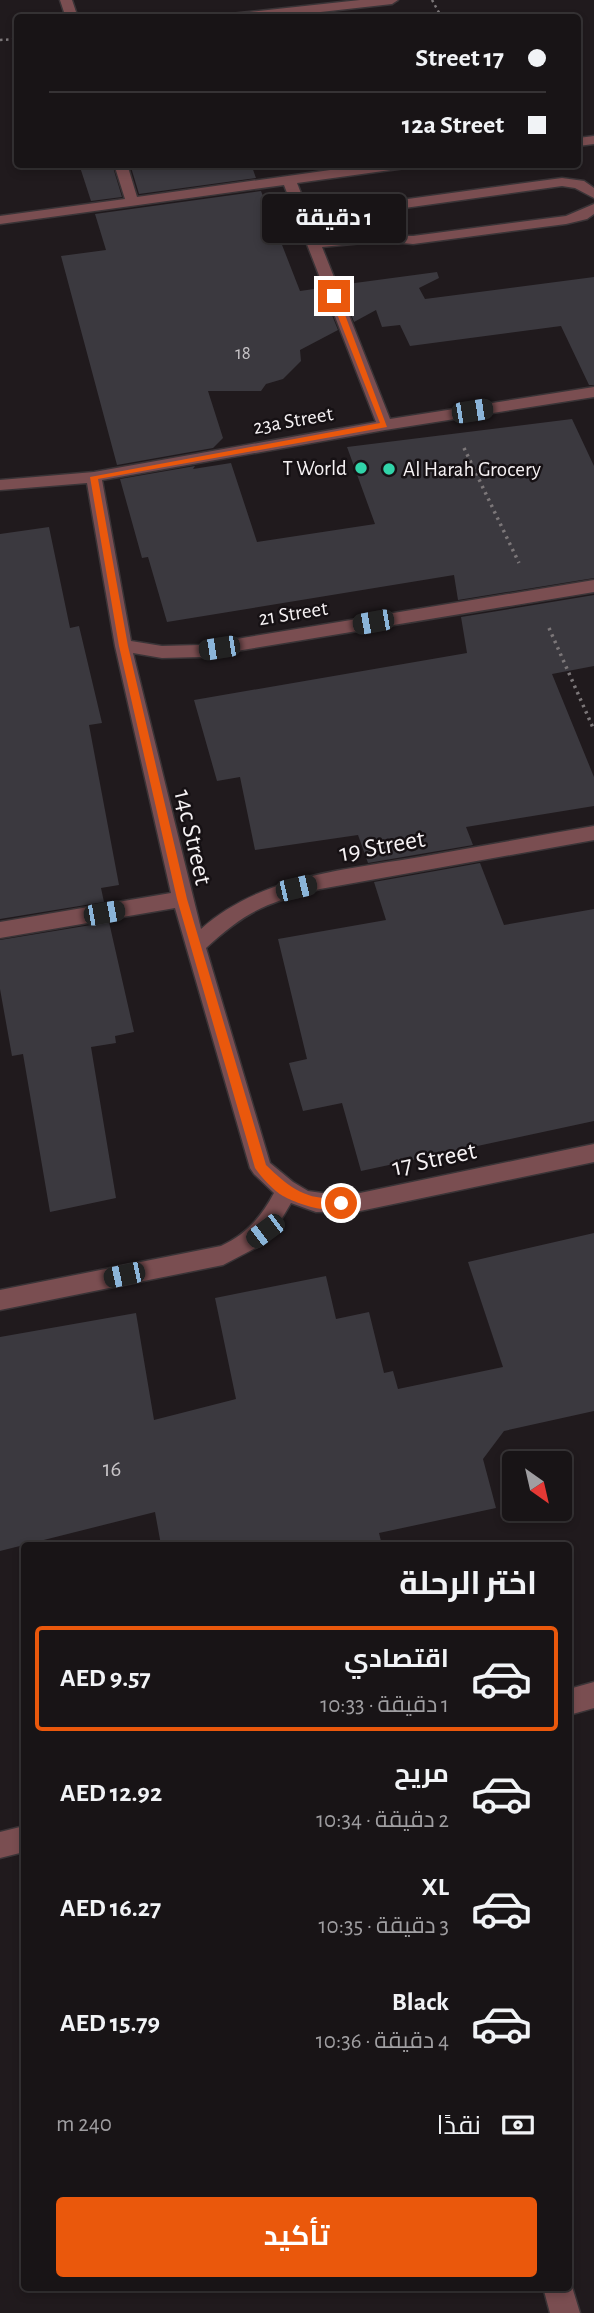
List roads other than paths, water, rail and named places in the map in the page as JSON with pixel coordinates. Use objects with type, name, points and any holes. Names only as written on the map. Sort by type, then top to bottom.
[{"type":"street","points":[[267,14],[392,0]]},
{"type":"street","points":[[121,168],[132,201]]},
{"type":"street","points":[[0,220],[376,168]]},
{"type":"street","points":[[289,180],[384,425]]},
{"type":"street","points":[[305,224],[370,217],[386,206],[545,183],[579,184],[594,194]]},
{"type":"street","points":[[370,217],[369,224],[373,231],[397,241],[566,220],[582,216],[594,208]]},
{"type":"street","points":[[314,244],[382,237]]},
{"type":"street","name":"23a Street","points":[[0,485],[94,477],[384,425],[594,392]]},
{"type":"street","name":"14c Street","points":[[94,477],[123,646],[182,899],[261,1168],[286,1192]]},
{"type":"street","name":"21 Street","points":[[123,646],[162,652],[200,651],[594,586]]},
{"type":"street","name":"19 Street","points":[[196,945],[228,916],[272,894],[334,880],[594,833]]},
{"type":"street","points":[[0,930],[182,899]]},
{"type":"street","name":"17 Street","points":[[286,1192],[322,1205],[360,1202],[594,1153]]},
{"type":"street","points":[[0,1300],[223,1255],[245,1246],[265,1231],[286,1192]]},
{"type":"street","points":[[572,1701],[594,1695]]},
{"type":"street","points":[[0,1845],[21,1840]]},
{"type":"street","points":[[559,2291],[565,2313]]},
{"type":"place","name":"T World","points":[[361,468]]},
{"type":"place","name":"Al Harah Grocery","points":[[389,469]]}]
